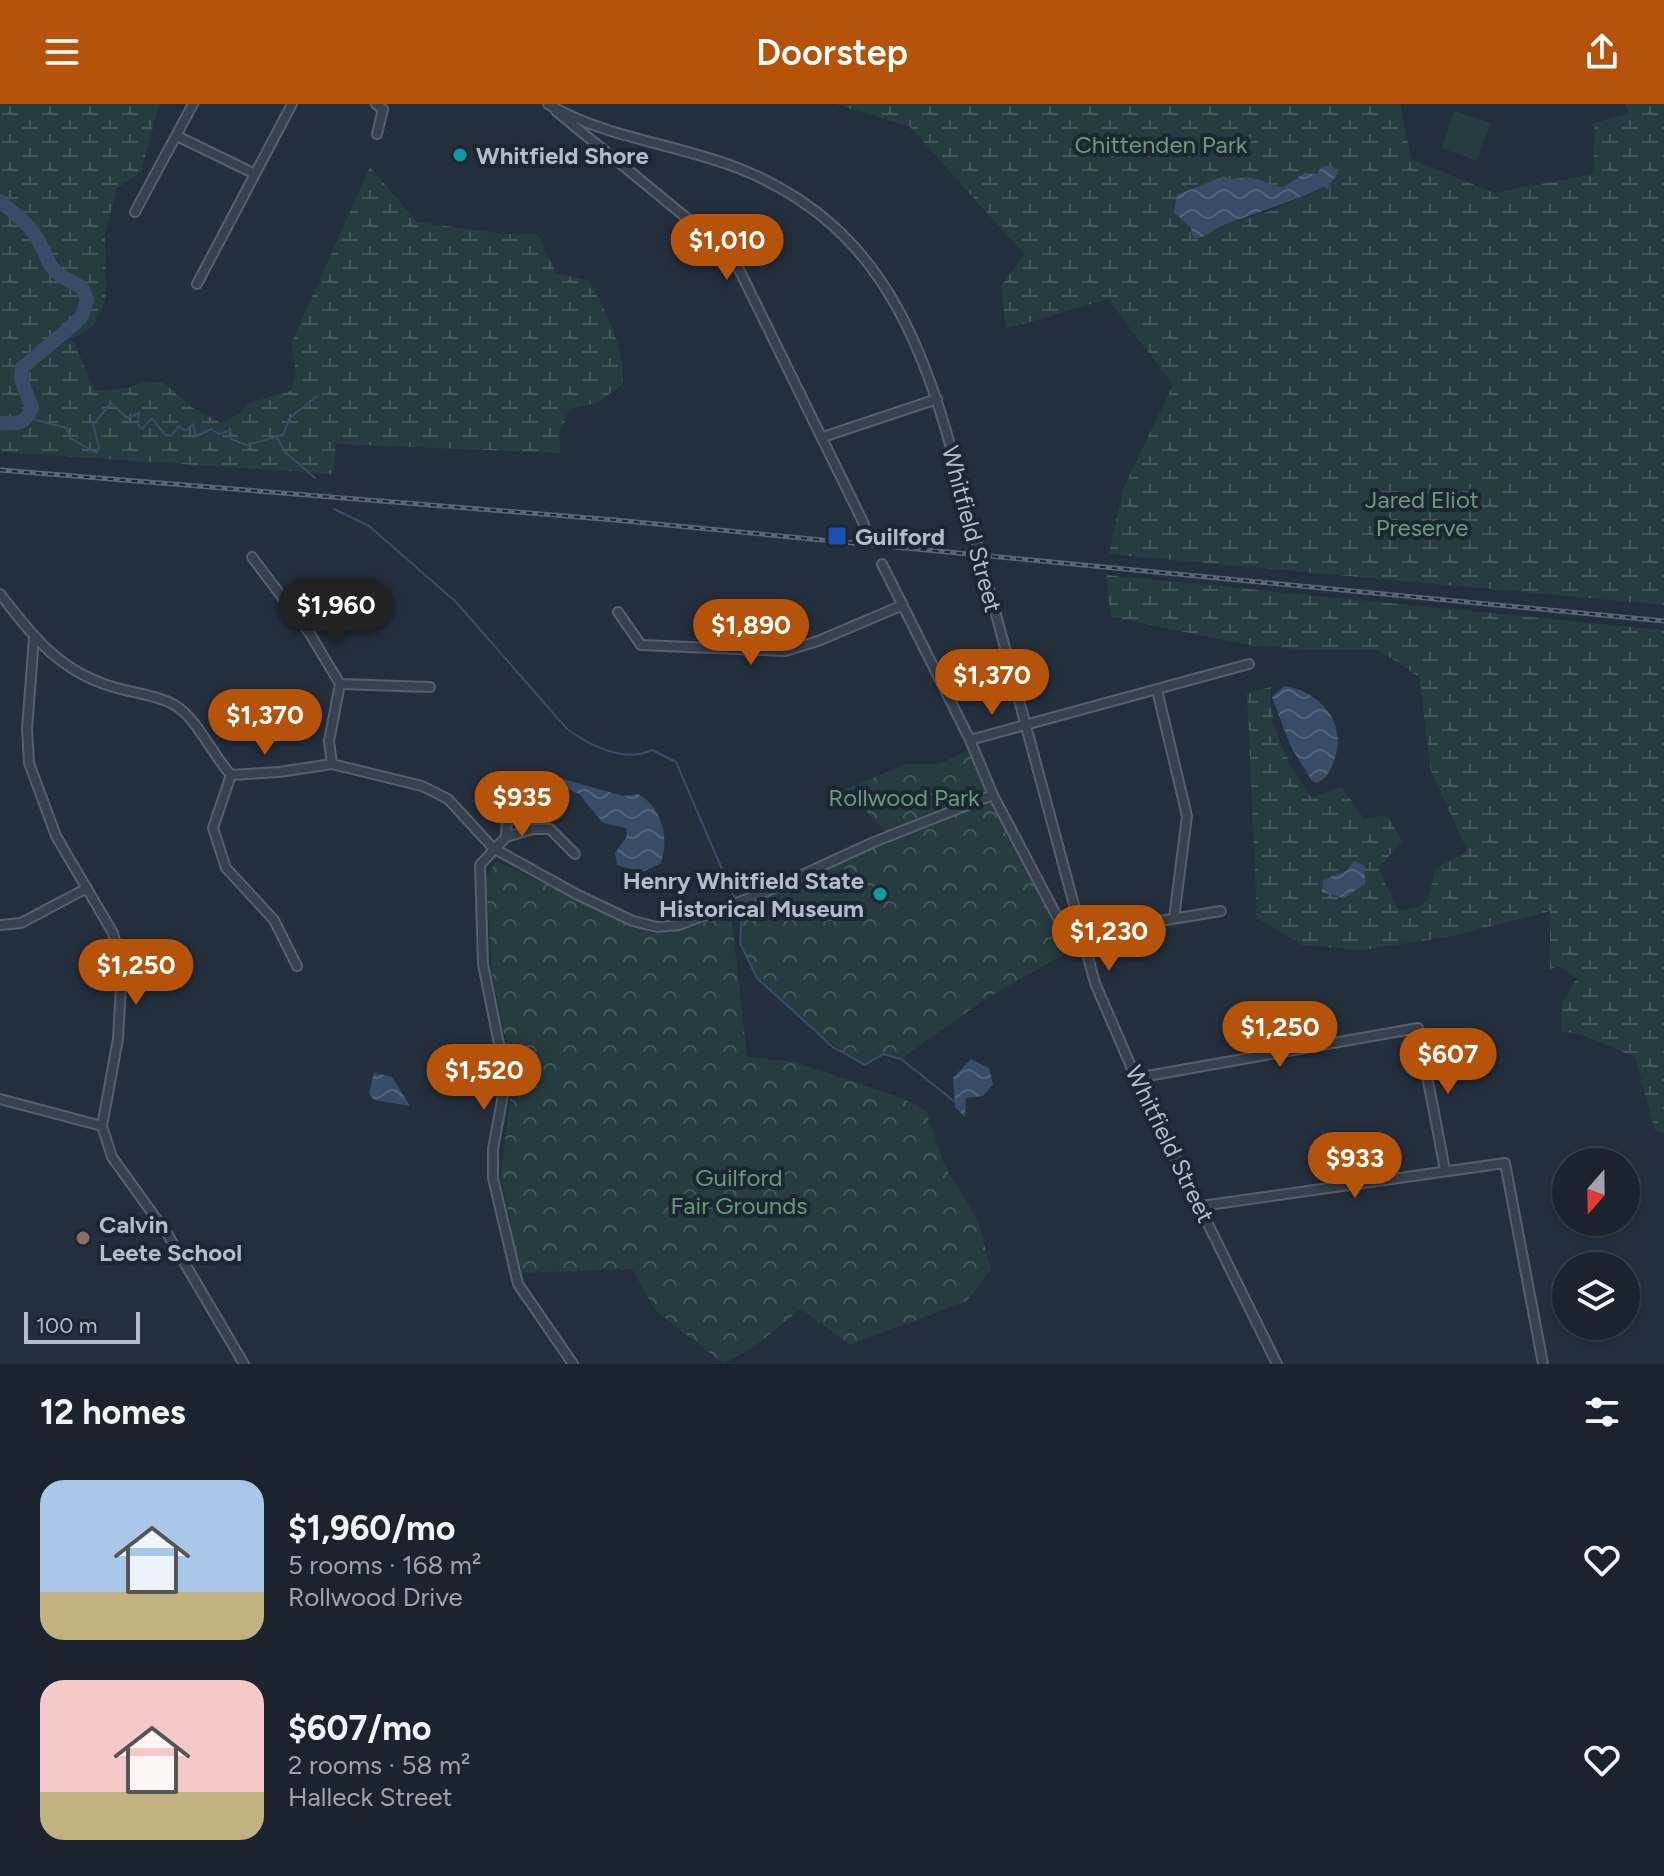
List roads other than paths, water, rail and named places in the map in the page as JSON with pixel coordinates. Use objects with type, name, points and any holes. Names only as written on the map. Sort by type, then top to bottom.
[{"type":"street","points":[[135,212],[193,104]]},
{"type":"street","points":[[197,284],[292,104]]},
{"type":"street","points":[[376,104],[383,109],[377,134]]},
{"type":"street","points":[[549,105],[732,255],[864,524]]},
{"type":"street","name":"Whitfield Street","points":[[549,105],[606,128],[738,168],[796,199],[825,220],[882,279],[925,360],[937,399],[1079,934],[1095,983],[1136,1078],[1277,1364]]},
{"type":"street","points":[[599,147],[606,128]]},
{"type":"street","points":[[177,136],[253,173]]},
{"type":"street","points":[[823,437],[937,399]]},
{"type":"street","points":[[252,557],[310,634],[340,684],[329,741],[332,764]]},
{"type":"street","points":[[882,564],[970,740],[993,795],[1062,926],[1079,934],[1221,911]]},
{"type":"street","points":[[0,594],[34,638],[73,672],[176,705],[195,721],[203,740],[231,775]]},
{"type":"street","points":[[618,612],[641,645],[773,652],[818,641],[903,605]]},
{"type":"street","points":[[34,638],[27,729],[29,763],[56,836],[113,933],[122,969],[118,1039],[102,1126],[112,1157],[168,1235],[244,1364]]},
{"type":"street","points":[[970,740],[1249,664]]},
{"type":"street","points":[[340,684],[430,687]]},
{"type":"street","points":[[1157,690],[1187,816],[1174,918]]},
{"type":"street","points":[[231,775],[332,764],[422,786],[448,799],[493,848],[633,921],[657,927],[679,925],[765,892],[875,841],[993,795]]},
{"type":"street","points":[[231,775],[213,828],[226,868],[274,920],[297,966]]},
{"type":"street","points":[[506,837],[507,818],[520,803]]},
{"type":"street","points":[[573,1364],[518,1284],[493,1178],[493,1149],[506,1079],[483,964],[480,865],[506,837],[533,829],[550,829],[575,854]]},
{"type":"street","points":[[0,925],[21,923],[87,888]]},
{"type":"street","points":[[1136,1078],[1418,1028],[1445,1170]]},
{"type":"street","points":[[0,1099],[102,1126]]},
{"type":"street","points":[[1201,1206],[1505,1163],[1543,1364]]},
{"type":"water","points":[[1332,165],[1338,173],[1330,184],[1331,190],[1323,187],[1221,226],[1201,237],[1193,238],[1191,228],[1174,212],[1177,195],[1224,176],[1255,179],[1283,187],[1305,173],[1317,174],[1321,167]]},
{"type":"water","points":[[1284,686],[1309,694],[1334,721],[1338,745],[1335,758],[1329,773],[1317,783],[1312,781],[1291,747],[1272,697]]},
{"type":"water","points":[[549,775],[623,796],[638,794],[646,799],[662,824],[664,845],[660,864],[642,872],[617,865],[615,853],[627,836],[626,828],[603,823],[579,794],[551,782]]},
{"type":"water","points":[[1354,861],[1365,866],[1365,884],[1344,898],[1322,892],[1323,880],[1346,871]]},
{"type":"water","points":[[971,1059],[989,1068],[993,1084],[983,1096],[966,1098],[965,1117],[955,1107],[953,1078]]},
{"type":"water","points":[[374,1073],[392,1077],[410,1106],[374,1100],[369,1093]]},
{"type":"waterway","points":[[0,201],[33,232],[54,270],[82,287],[87,300],[81,318],[22,368],[21,379],[32,408],[26,418],[16,423],[0,423]]},
{"type":"waterway","points":[[28,418],[67,428],[70,438],[96,453],[99,447],[93,425],[111,403],[127,418],[139,413],[138,425],[142,429],[152,418],[165,435],[171,436],[179,426],[186,431],[193,424],[196,436],[211,429],[219,434],[231,430],[231,439],[247,445],[283,435],[290,418],[317,396]]},
{"type":"waterway","points":[[276,436],[285,452],[315,478]]},
{"type":"waterway","points":[[334,509],[369,526],[456,602],[567,729],[608,751],[630,755],[652,750],[676,762],[734,897]]},
{"type":"waterway","points":[[739,908],[742,915],[740,943],[757,978],[833,1047],[865,1065],[883,1054],[901,1059],[955,1102]]},
{"type":"railway","points":[[0,470],[615,520],[1664,621]]},
{"type":"place","name":"Whitfield Shore","points":[[460,155]]},
{"type":"place","name":"Guilford","points":[[837,536]]},
{"type":"place","name":"Henry Whitfield State Historical Museum","points":[[880,894]]},
{"type":"place","name":"Calvin Leete School","points":[[83,1238]]},
{"type":"park label","name":"Chittenden Park","points":[[1161,144]]},
{"type":"park label","name":"Jared Eliot Preserve","points":[[1422,513]]},
{"type":"park label","name":"Rollwood Park","points":[[904,797]]},
{"type":"park label","name":"Guilford Fair Grounds","points":[[739,1191]]}]
